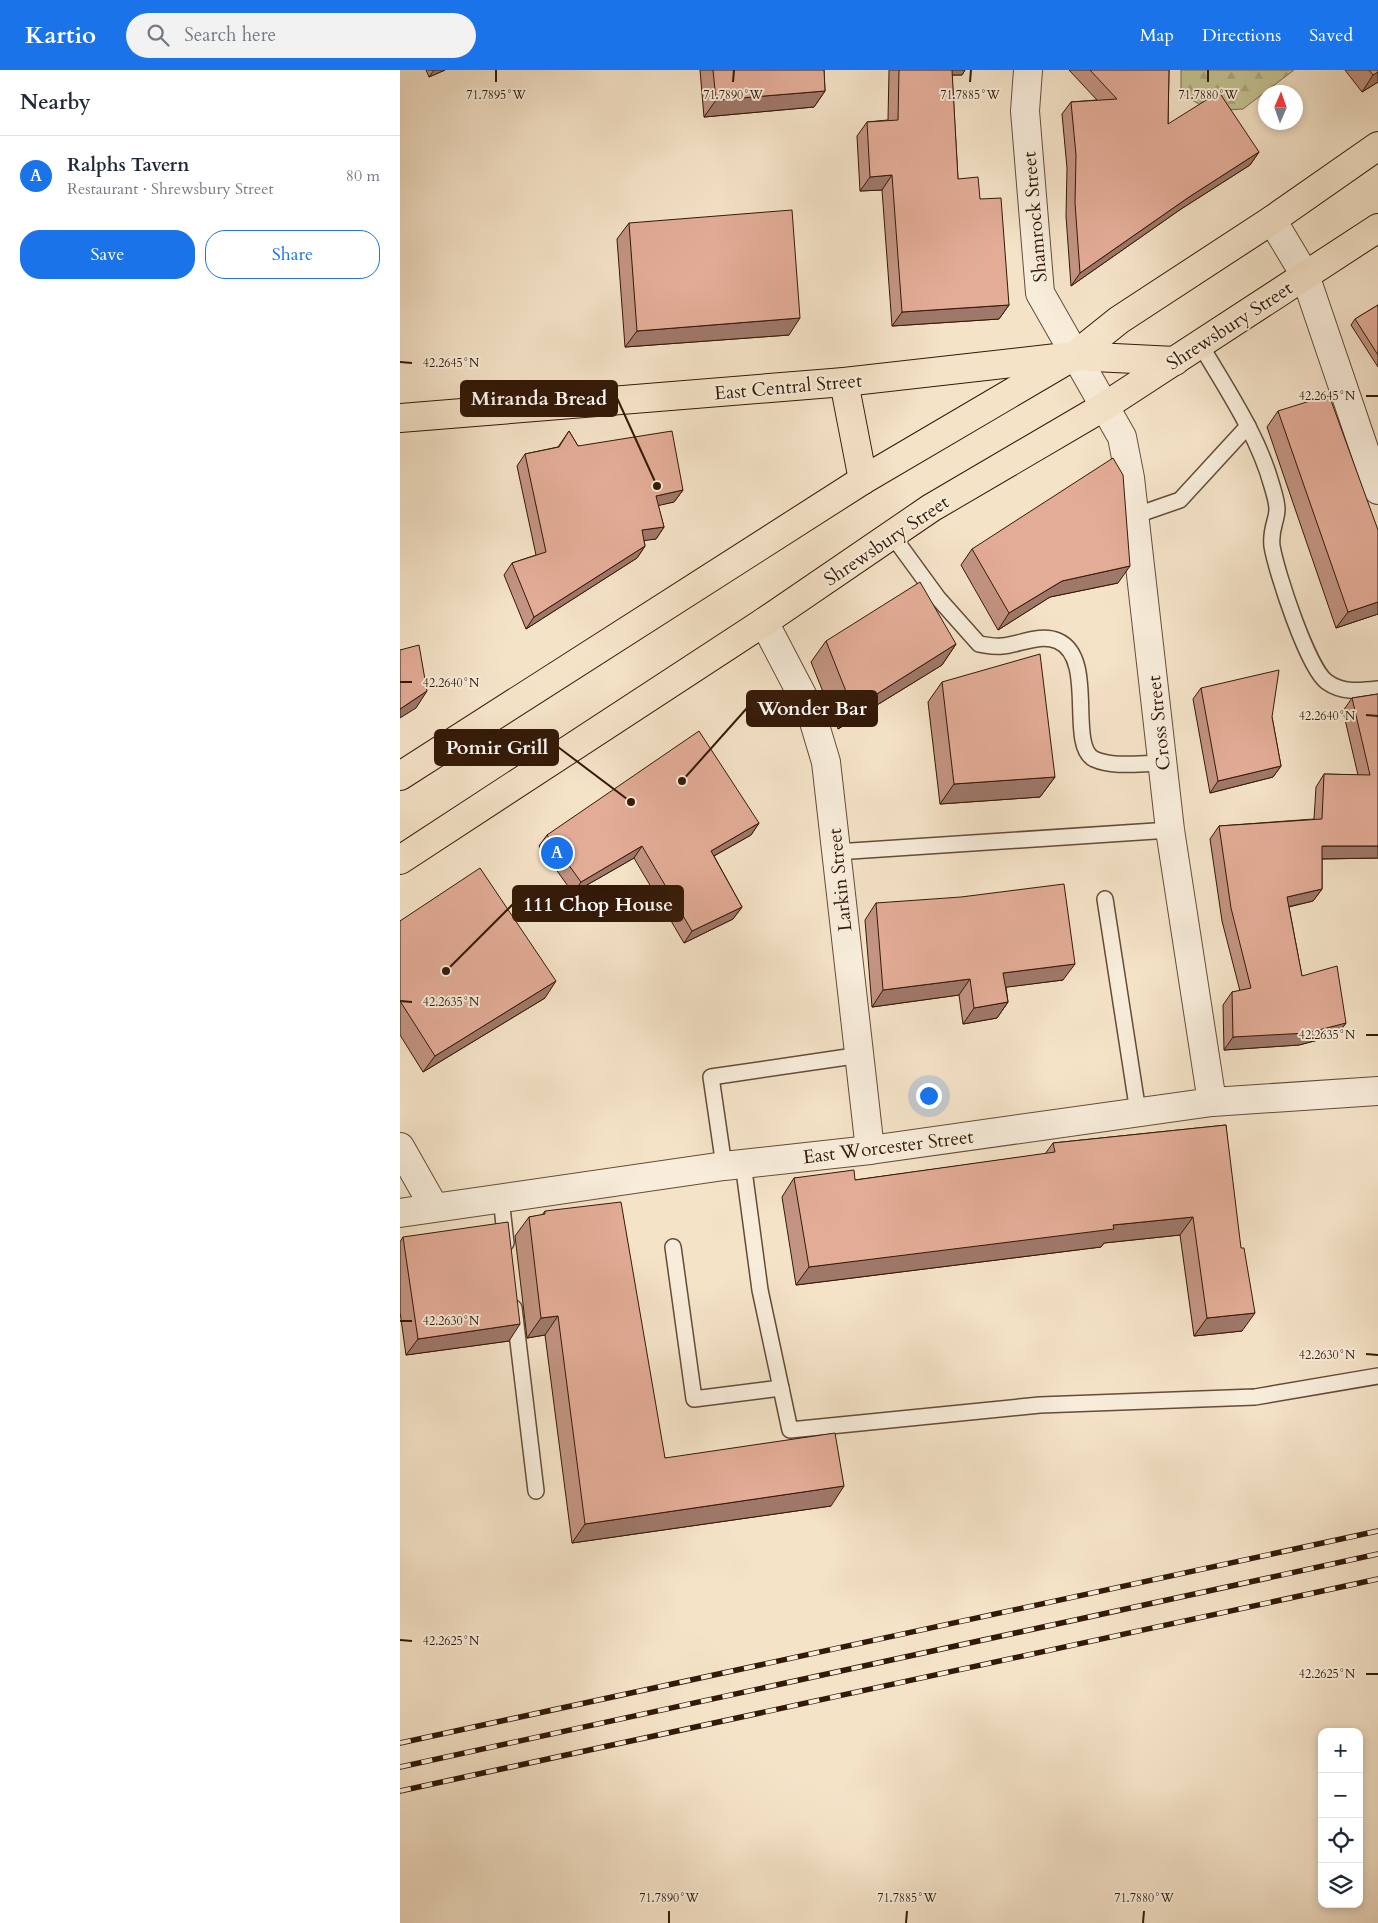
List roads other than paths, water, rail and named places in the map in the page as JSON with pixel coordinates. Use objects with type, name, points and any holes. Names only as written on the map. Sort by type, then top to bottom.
[{"type":"main road","points":[[400,776],[863,480],[1074,356],[1119,320],[1272,220],[1378,146]]},
{"type":"main road","name":"Shrewsbury Street","points":[[400,860],[764,622],[931,508],[1105,406],[1378,228]]},
{"type":"main road","name":"East Central Street","points":[[400,418],[844,382],[1074,356],[1175,361]]},
{"type":"main road","points":[[844,382],[863,480]]},
{"type":"street","name":"Shamrock Street","points":[[1028,70],[1026,111],[1040,293],[1074,356]]},
{"type":"street","points":[[1272,220],[1305,275],[1378,490]]},
{"type":"street","name":"Cross Street","points":[[1074,356],[1122,437],[1134,516],[1170,830],[1212,1102]]},
{"type":"street","name":"Larkin Street","points":[[764,622],[811,712],[826,762],[861,1055],[870,1150]]},
{"type":"street","name":"East Worcester Street","points":[[400,1213],[734,1164],[870,1150],[1212,1102],[1378,1091]]},
{"type":"street","points":[[400,1147],[434,1207]]},
{"type":"lane","points":[[1200,344],[1248,426],[1272,485],[1277,509],[1271,531],[1272,547],[1292,613],[1316,667],[1325,681],[1342,690],[1378,689]]},
{"type":"lane","points":[[1134,516],[1180,500],[1248,426]]},
{"type":"lane","points":[[892,535],[938,598],[979,644],[1001,646],[1040,638],[1058,641],[1070,651],[1078,671],[1084,747],[1093,758],[1116,764],[1162,763]]},
{"type":"lane","points":[[836,852],[1170,830]]},
{"type":"lane","points":[[1105,899],[1138,1112]]},
{"type":"lane","points":[[861,1055],[711,1077],[734,1164],[790,1430],[1040,1405],[1255,1397],[1378,1376]]},
{"type":"lane","points":[[501,1198],[508,1256]]},
{"type":"lane","points":[[673,1247],[694,1399],[781,1388]]},
{"type":"lane","points":[[512,1295],[536,1491]]},
{"type":"railway","points":[[400,1743],[1378,1531]]},
{"type":"railway","points":[[400,1767],[1378,1554]]},
{"type":"railway","points":[[400,1791],[1378,1579]]},
{"type":"place","name":"Miranda Bread","points":[[657,486]]},
{"type":"place","name":"Wonder Bar","points":[[682,781]]},
{"type":"place","name":"Pomir Grill","points":[[631,802]]},
{"type":"place","name":"Ralphs Tavern","points":[[557,853]]},
{"type":"place","name":"111 Chop House","points":[[446,971]]}]
